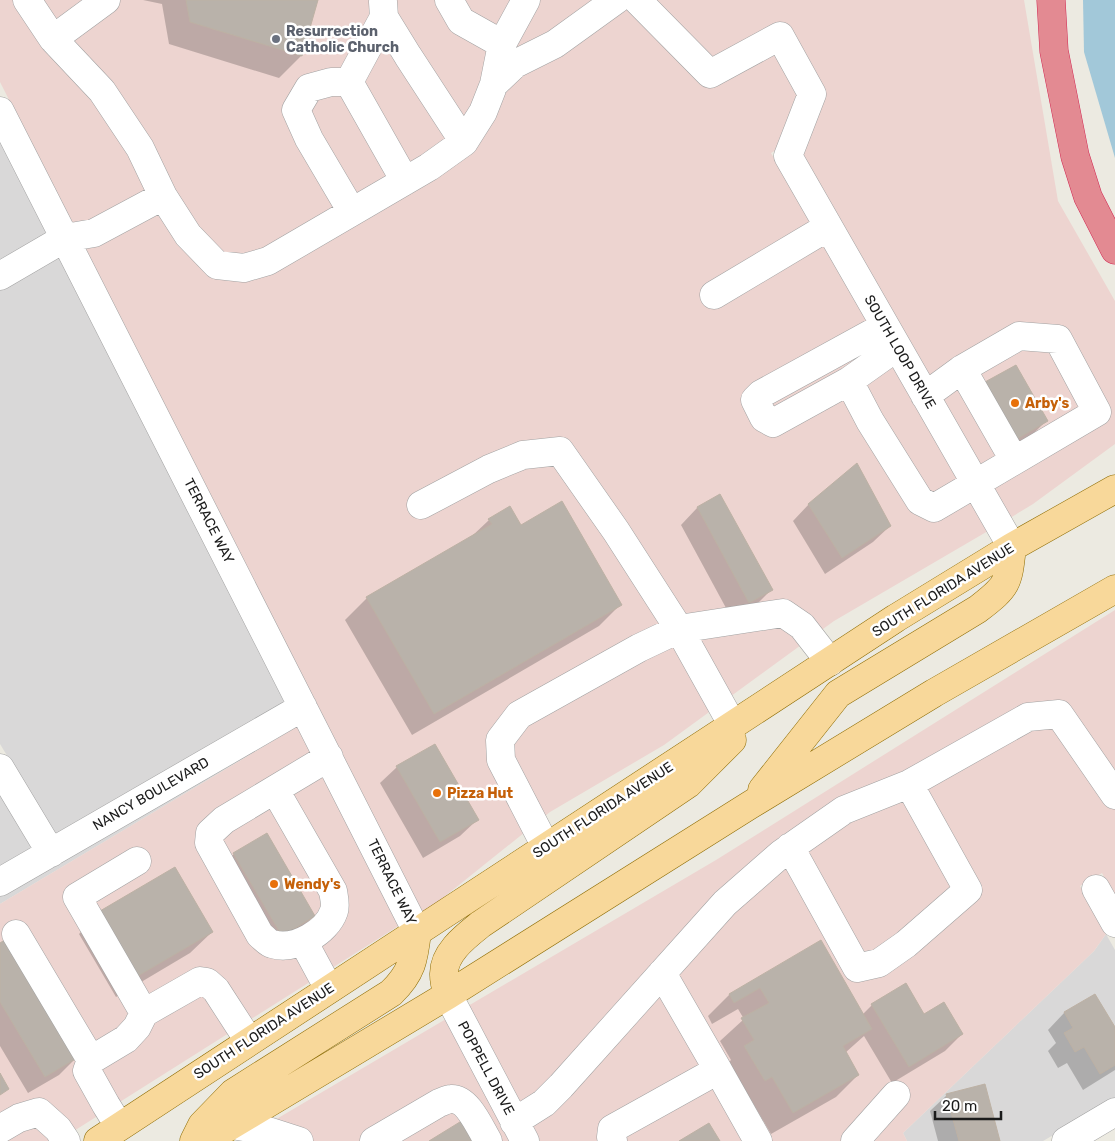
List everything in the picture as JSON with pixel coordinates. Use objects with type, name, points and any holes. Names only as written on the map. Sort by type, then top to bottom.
[{"type":"highway","points":[[1051,0],[1054,51],[1075,156],[1088,197],[1115,250]]},
{"type":"main road","name":"SOUTH FLORIDA AVENUE","points":[[108,1134],[896,618],[1012,547],[1115,489]]},
{"type":"main road","points":[[750,804],[838,694],[978,609],[997,595],[1009,575],[1012,547]]},
{"type":"main road","points":[[205,1141],[448,995],[750,804],[934,693],[1115,589]]},
{"type":"main road","points":[[448,995],[444,974],[446,963],[463,938],[688,784],[765,704]]},
{"type":"main road","points":[[194,1141],[202,1125],[233,1093],[392,993],[403,982],[414,960],[417,932]]},
{"type":"street","points":[[27,0],[53,39],[102,91],[140,148],[163,196],[188,235],[218,265],[244,268],[268,261],[406,181],[464,142],[483,112],[494,84],[502,44],[526,0]]},
{"type":"street","points":[[53,39],[106,0]]},
{"type":"street","points":[[449,0],[461,21],[502,44]]},
{"type":"street","points":[[494,84],[515,64],[555,44],[616,0]]},
{"type":"street","name":"SOUTH LOOP DRIVE","points":[[637,0],[710,74],[780,36],[812,94],[788,156],[1012,547]]},
{"type":"street","points":[[383,8],[408,56],[464,142]]},
{"type":"street","points":[[349,82],[383,8]]},
{"type":"street","points":[[349,82],[331,82],[309,88],[296,110],[308,139],[352,212]]},
{"type":"street","points":[[349,82],[406,181]]},
{"type":"street","name":"TERRACE WAY","points":[[0,111],[417,932]]},
{"type":"street","points":[[0,276],[65,238],[94,233],[163,196]]},
{"type":"street","points":[[714,295],[828,227]]},
{"type":"street","points":[[849,380],[870,421],[920,501],[934,508],[1097,412],[1058,339],[1019,336],[962,369],[925,396]]},
{"type":"street","points":[[891,337],[849,380],[773,423],[764,418],[754,400],[761,394],[891,337]]},
{"type":"street","points":[[962,369],[1014,460]]},
{"type":"street","points":[[421,505],[489,469],[523,455],[560,451],[616,532],[679,629],[733,726]]},
{"type":"street","points":[[546,847],[501,760],[500,740],[519,715],[639,648],[679,629],[783,613],[802,626],[830,662]]},
{"type":"street","name":"NANCY BOULEVARD","points":[[0,882],[303,707]]},
{"type":"street","points":[[520,1131],[725,903],[790,847],[844,810],[909,784],[1028,717],[1059,714],[1115,795]]},
{"type":"street","points":[[275,790],[333,891],[335,909],[320,929],[303,941],[289,946],[271,944],[260,934],[209,843],[210,833],[224,820],[329,757]]},
{"type":"street","points":[[0,768],[51,852]]},
{"type":"street","points":[[790,847],[857,968],[879,963],[906,944],[968,890],[909,784]]},
{"type":"street","points":[[137,861],[77,896],[144,1013]]},
{"type":"street","points":[[1096,889],[1115,923]]},
{"type":"street","points":[[16,934],[90,1060]]},
{"type":"street","points":[[303,941],[329,989]]},
{"type":"street","points":[[662,974],[758,1141]]},
{"type":"street","points":[[108,1134],[106,1105],[87,1070],[90,1060],[126,1039],[144,1013],[200,981],[207,982],[216,990],[248,1042]]},
{"type":"street","name":"POPPELL DRIVE","points":[[448,995],[520,1131]]},
{"type":"street","points":[[613,1141],[611,1137],[612,1128],[718,1070]]},
{"type":"street","points":[[855,1141],[896,1095]]},
{"type":"street","points":[[374,1141],[439,1103],[450,1099],[461,1101],[469,1109],[488,1141]]},
{"type":"street","points":[[0,1129],[18,1118],[39,1112],[58,1129],[66,1141]]},
{"type":"street","points":[[1066,1141],[1115,1112]]},
{"type":"street","points":[[232,1125],[268,1131],[299,1141]]},
{"type":"shaded area","points":[[0,0],[1024,0],[1058,201],[1115,301],[1115,444],[1033,504],[1010,518],[793,140],[771,153],[988,531],[834,621],[664,745],[550,812],[434,905],[422,912],[0,82]]},
{"type":"shaded area","points":[[0,139],[48,235],[0,263]]},
{"type":"shaded area","points":[[59,255],[286,703],[56,836],[0,744],[0,289]]},
{"type":"shaded area","points":[[1115,610],[1115,897],[1102,873],[1080,886],[1106,934],[1094,951],[903,1133],[907,1141],[540,1141],[468,1006],[716,860]]},
{"type":"shaded area","points":[[298,726],[0,904],[0,895]]},
{"type":"shaded area","points":[[298,726],[400,925],[58,1141],[0,1141],[0,904]]},
{"type":"shaded area","points":[[0,793],[34,849],[0,869]]},
{"type":"shaded area","points":[[1106,934],[1115,950],[1115,1099],[1043,1141],[907,1141],[903,1133],[1094,951]]},
{"type":"shaded area","points":[[446,1019],[510,1141],[239,1141]]},
{"type":"water","points":[[1083,0],[1115,0],[1115,158],[1084,52]]},
{"type":"building","name":"Resurrection Catholic Church","points":[[186,0],[318,0],[302,56],[190,22]]},
{"type":"building","points":[[1016,365],[1048,421],[1017,439],[985,382]]},
{"type":"building","points":[[857,463],[891,526],[842,558],[808,504]]},
{"type":"building","points":[[720,494],[773,590],[749,603],[697,507]]},
{"type":"building","points":[[562,501],[622,605],[434,714],[366,597],[492,524],[488,519],[510,506],[521,525]]},
{"type":"building","name":"Pizza Hut","points":[[435,744],[479,820],[440,842],[396,766]]},
{"type":"building","name":"Wendy's","points":[[267,833],[315,916],[282,936],[233,853]]},
{"type":"building","points":[[175,867],[213,932],[138,976],[100,911]]},
{"type":"building","points":[[6,939],[77,1058],[45,1077],[0,1002],[0,943]]},
{"type":"building","points":[[821,940],[872,1029],[843,1046],[859,1075],[793,1113],[772,1077],[765,1081],[744,1046],[754,1040],[741,1018],[769,1003],[760,988],[734,1003],[729,994]]},
{"type":"building","points":[[906,983],[924,1014],[944,1002],[963,1034],[909,1067],[871,1004]]},
{"type":"building","points":[[1095,994],[1115,1027],[1115,1065],[1100,1074],[1084,1047],[1075,1052],[1064,1033],[1073,1028],[1064,1012]]},
{"type":"building","points":[[0,1073],[9,1089],[0,1095]]},
{"type":"building","points":[[985,1084],[1000,1141],[959,1141],[946,1094]]},
{"type":"building","points":[[468,1117],[482,1141],[429,1141]]},
{"type":"building","points":[[709,1123],[720,1141],[679,1141]]},
{"type":"place","name":"Resurrection Catholic Church","points":[[276,39]]},
{"type":"place","name":"Arby's","points":[[1015,403]]},
{"type":"place","name":"Pizza Hut","points":[[437,793]]},
{"type":"place","name":"Wendy's","points":[[274,884]]}]
